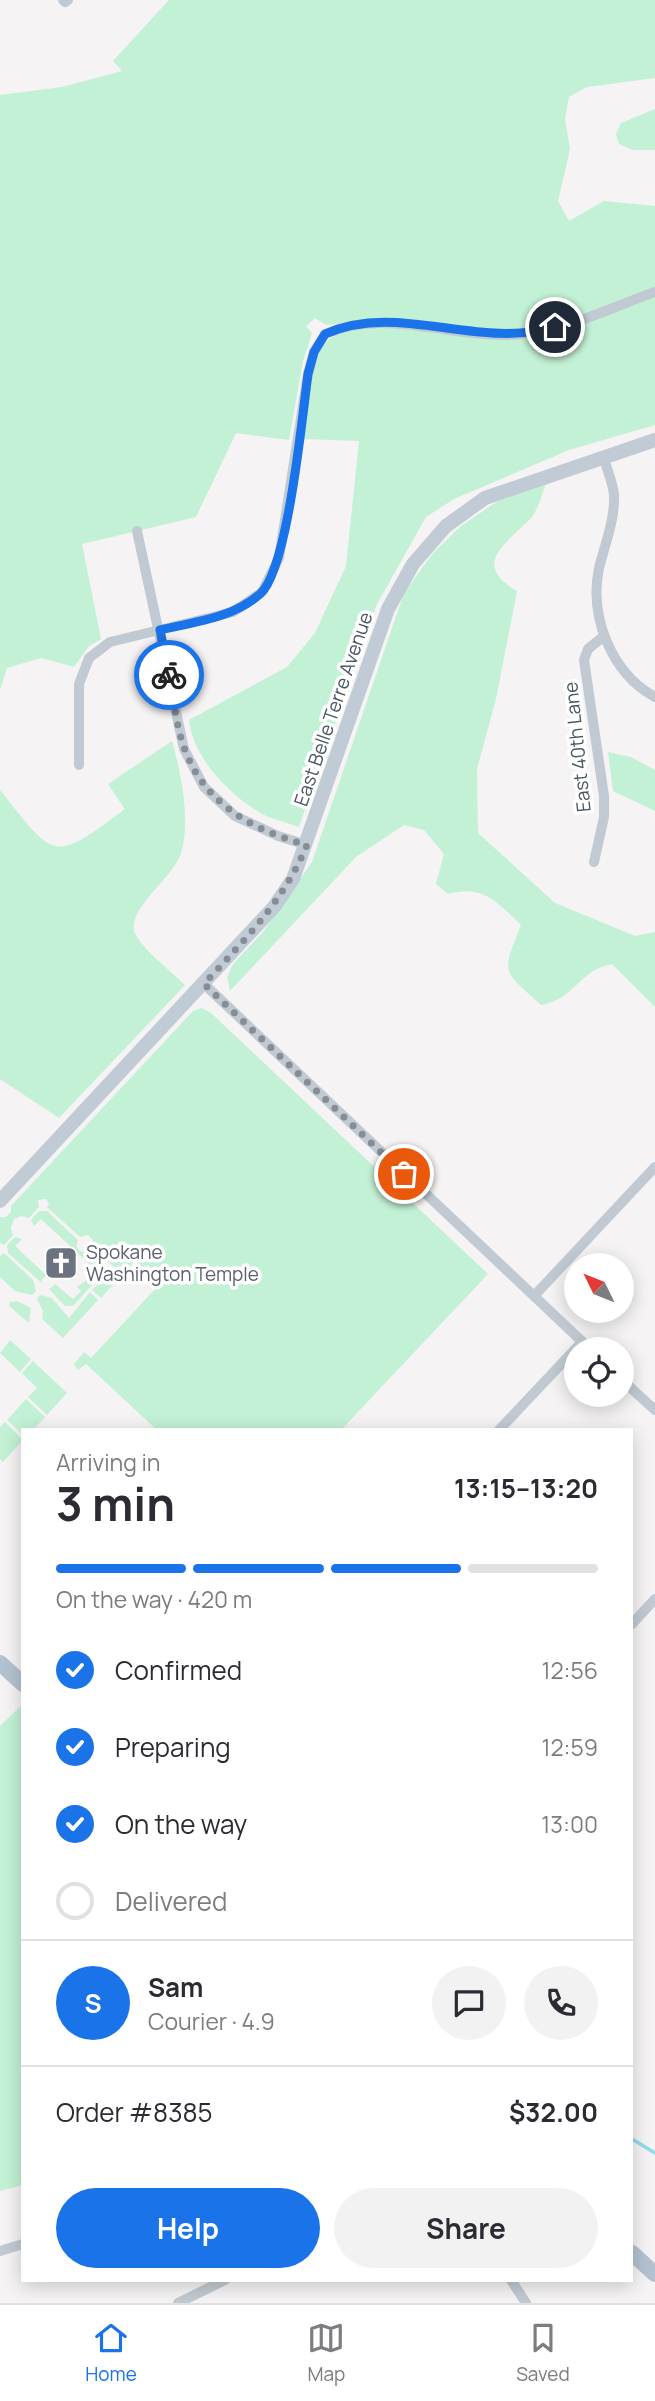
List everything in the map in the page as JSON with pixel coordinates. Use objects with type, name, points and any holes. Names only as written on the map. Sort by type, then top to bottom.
[{"type":"main road","points":[[0,1663],[21,1682]]},
{"type":"main road","points":[[633,2254],[655,2274]]},
{"type":"street","points":[[79,765],[79,684],[89,658],[110,642],[233,612],[262,592],[279,558],[308,374],[314,352],[325,334],[379,322],[401,322],[476,334],[534,333],[655,292]]},
{"type":"street","name":"East Belle Terre Avenue","points":[[0,1202],[274,907],[293,879],[388,609],[413,564],[446,526],[485,498],[525,482],[655,440]]},
{"type":"street","points":[[604,458],[614,493],[611,528],[599,570],[597,592],[604,636],[623,668],[655,698]]},
{"type":"street","points":[[137,531],[184,749],[204,787],[235,816],[278,836],[307,845]]},
{"type":"street","name":"East 40th Lane","points":[[594,862],[604,817],[604,796],[584,660],[588,649],[604,636]]},
{"type":"street","points":[[204,984],[577,1337]]},
{"type":"street","points":[[534,1296],[655,1167]]},
{"type":"street","points":[[501,1428],[564,1367]]},
{"type":"street","points":[[634,1391],[655,1410]]},
{"type":"street","points":[[633,1623],[655,1598]]},
{"type":"street","points":[[0,2251],[21,2245]]},
{"type":"street","points":[[178,2303],[221,2282]]},
{"type":"street","points":[[512,2282],[526,2303]]},
{"type":"green space","points":[[169,0],[655,0],[655,78],[587,87],[569,97],[565,119],[570,149],[558,201],[569,221],[604,201],[655,206],[655,425],[569,450],[454,499],[426,517],[377,604],[299,827],[262,814],[223,784],[197,747],[189,720],[287,667],[315,633],[346,566],[359,441],[302,439],[317,356],[322,346],[345,323],[326,325],[315,318],[306,326],[312,333],[303,361],[289,440],[236,433],[196,517],[82,544],[101,639],[89,646],[74,667],[41,658],[7,668],[0,690],[0,95],[62,87],[122,71],[113,61]]},
{"type":"green space","points":[[655,109],[655,150],[632,150],[619,144],[616,134],[621,123]]},
{"type":"green space","points":[[546,483],[533,515],[504,545],[494,563],[496,572],[503,581],[517,591],[496,699],[477,769],[478,833],[555,903],[635,936],[655,932],[655,1007],[612,964],[591,973],[562,997],[541,1005],[512,977],[509,970],[510,954],[521,925],[489,897],[471,891],[448,894],[436,884],[444,854],[424,830],[404,825],[356,857],[230,991],[227,977],[233,964],[263,932],[312,862],[404,593],[433,553],[461,526],[498,501]]},
{"type":"green space","points":[[172,741],[184,797],[184,840],[177,862],[139,911],[134,930],[148,951],[185,985],[59,1118],[0,1079],[0,790],[44,841],[56,846],[68,845],[101,827],[125,809],[108,784]]},
{"type":"green space","points":[[608,752],[631,757],[655,770],[655,811],[613,791]]},
{"type":"green space","points":[[202,1008],[211,1013],[488,1274],[343,1428],[155,1428],[86,1364],[78,1370],[74,1364],[84,1352],[91,1358],[158,1286],[152,1280],[156,1273],[148,1265],[142,1270],[136,1265],[148,1252],[145,1250],[139,1256],[132,1255],[134,1262],[101,1298],[92,1290],[116,1268],[91,1248],[93,1240],[88,1235],[80,1237],[47,1207],[49,1204],[46,1199],[38,1200],[39,1207],[29,1218],[22,1216],[14,1219],[11,1227],[13,1235],[4,1245],[0,1243],[0,1217],[6,1217],[11,1212],[11,1206],[193,1011]]},
{"type":"green space","points":[[39,1211],[47,1211],[78,1240],[76,1247],[82,1252],[89,1250],[104,1264],[104,1272],[73,1306],[65,1306],[48,1288],[55,1284],[73,1299],[81,1291],[77,1287],[98,1272],[41,1219],[34,1226],[31,1220]]},
{"type":"green space","points":[[15,1237],[22,1239],[15,1246],[46,1275],[41,1281],[43,1284],[8,1253],[7,1245]]},
{"type":"green space","points":[[4,1253],[33,1280],[36,1291],[32,1295],[15,1291],[0,1277],[0,1256]]},
{"type":"green space","points":[[90,1292],[98,1300],[63,1338],[42,1319],[43,1311],[37,1299],[40,1295],[52,1298],[69,1318]]},
{"type":"green space","points":[[17,1301],[31,1308],[29,1323],[9,1306],[10,1302]]},
{"type":"green space","points":[[10,1340],[31,1359],[20,1372],[0,1353]]},
{"type":"green space","points":[[33,1361],[67,1393],[47,1415],[28,1397],[37,1388],[22,1373]]},
{"type":"green space","points":[[26,1399],[45,1417],[35,1428],[21,1428],[21,1433],[7,1420]]},
{"type":"green space","points":[[5,1422],[21,1438],[21,1442],[3,1462],[0,1459],[0,1427]]},
{"type":"green space","points":[[21,1706],[21,2186],[0,2191],[0,1726]]},
{"type":"waterway","points":[[633,2140],[655,2153]]},
{"type":"way so far","points":[[169,675],[184,749],[204,787],[235,816],[278,836],[307,845],[293,879],[274,907],[204,984],[404,1174]]},
{"type":"place","name":"Spokane Washington Temple","points":[[61,1263]]},
{"type":"route","points":[[169,675],[160,630],[233,612],[262,592],[279,558],[308,374],[314,352],[325,334],[336,329],[379,322],[401,322],[476,334],[506,335],[534,333],[555,327]]}]
